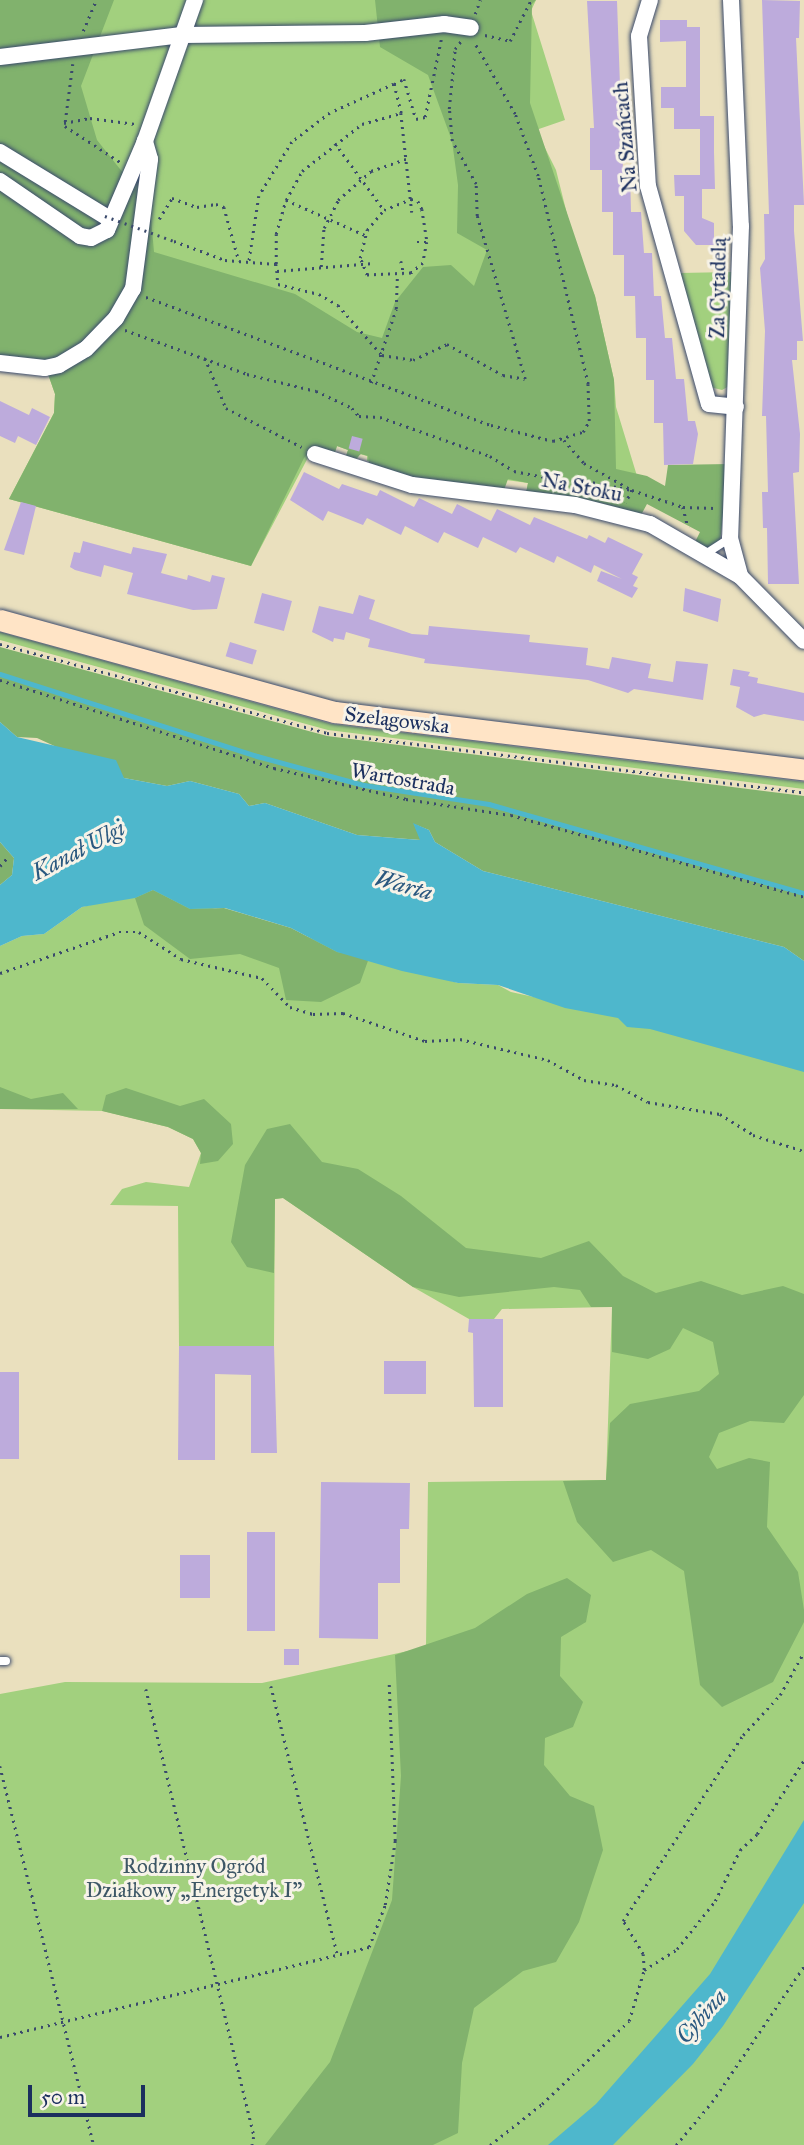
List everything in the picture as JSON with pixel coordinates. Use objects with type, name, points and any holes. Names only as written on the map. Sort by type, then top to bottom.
[{"type":"street","points":[[0,181],[91,238],[107,230],[148,134],[195,0]]},
{"type":"street","name":"Na Szańcach","points":[[650,0],[639,43],[648,186],[709,404],[736,407]]},
{"type":"street","name":"Za Cytadelą","points":[[731,0],[741,226],[730,538],[740,576]]},
{"type":"street","points":[[0,57],[182,35],[365,33],[444,24],[475,31]]},
{"type":"street","points":[[0,363],[45,368],[66,360],[104,334],[116,318],[133,289],[150,159],[148,134]]},
{"type":"street","points":[[2,158],[105,216]]},
{"type":"street","name":"Na Stoku","points":[[315,454],[412,485],[575,505],[638,519],[740,576],[804,641]]},
{"type":"street","name":"Szelągowska","points":[[0,620],[335,712],[804,770]]},
{"type":"lane","points":[[704,555],[730,538]]},
{"type":"path","points":[[96,0],[77,49],[64,123],[69,132],[132,169]]},
{"type":"path","points":[[401,113],[362,124],[334,143],[302,171],[286,200],[276,234],[278,284],[319,294],[338,305],[382,355],[413,360],[447,344],[503,375],[525,380],[477,216],[476,184],[452,141],[449,109],[456,49],[475,31],[510,41],[531,0]]},
{"type":"path","points":[[249,262],[259,196],[292,142],[330,113],[404,79],[416,119],[425,117],[444,24]]},
{"type":"path","points":[[133,289],[159,304],[227,325],[371,383],[491,425],[564,440],[583,432],[589,421],[588,384],[538,176],[515,114],[489,74]]},
{"type":"path","points":[[394,84],[401,113],[412,212]]},
{"type":"path","points":[[64,123],[90,118],[148,134]]},
{"type":"path","points":[[334,143],[384,210]]},
{"type":"path","points":[[321,267],[328,219],[360,177],[406,159]]},
{"type":"path","points":[[153,236],[172,198],[197,207],[216,204],[229,216],[230,243],[239,261]]},
{"type":"path","points":[[411,199],[418,201],[422,209],[426,242],[423,263],[404,275],[367,275],[360,264],[365,235],[384,210],[411,199]]},
{"type":"path","points":[[286,200],[365,235]]},
{"type":"path","points":[[105,216],[239,261],[276,264]]},
{"type":"path","points":[[417,242],[426,242]]},
{"type":"path","points":[[401,261],[404,275]]},
{"type":"path","points":[[277,271],[374,262]]},
{"type":"path","points":[[371,383],[396,309],[397,275]]},
{"type":"path","points":[[116,318],[128,333],[316,391],[352,408],[359,416],[392,421],[490,456],[514,471],[549,478],[564,486],[580,486],[586,481],[632,490],[683,507],[733,509]]},
{"type":"path","points":[[205,358],[226,408],[315,454]]},
{"type":"path","points":[[564,440],[584,463],[632,490]]},
{"type":"path","name":"Wartostrada","points":[[0,680],[274,768],[405,799],[511,815],[804,897]]},
{"type":"path","points":[[0,866],[7,858]]},
{"type":"path","points":[[0,973],[119,932],[139,932],[181,960],[262,978],[290,1007],[313,1014],[343,1013],[425,1041],[460,1039],[548,1060],[584,1080],[616,1085],[648,1102],[720,1114],[753,1135],[804,1151]]},
{"type":"path","points":[[490,2145],[542,2104],[629,2021],[644,1970],[643,1954],[622,1921],[743,1735],[780,1695],[804,1652]]},
{"type":"path","points":[[0,2037],[369,1947],[385,1905],[395,1841],[390,1682]]},
{"type":"path","points":[[271,1686],[337,1953]]},
{"type":"path","points":[[146,1689],[214,1985],[254,2137],[252,2145]]},
{"type":"path","points":[[644,1970],[677,1949],[715,1900],[740,1850],[757,1834],[804,1760]]},
{"type":"path","points":[[0,1766],[94,2145]]},
{"type":"path","points":[[676,2145],[712,2102],[804,1966]]},
{"type":"green space","points":[[0,0],[536,0],[531,11],[565,120],[536,130],[556,170],[577,254],[595,296],[614,380],[616,407],[637,476],[526,493],[528,483],[367,461],[367,456],[360,454],[357,459],[345,459],[348,450],[337,446],[334,455],[313,448],[251,566],[9,499],[54,413],[55,394],[48,374]]},
{"type":"green space","points":[[0,0],[114,0],[81,86],[97,140],[150,207],[154,252],[295,294],[357,332],[382,338],[395,302],[423,267],[451,265],[474,286],[487,250],[457,233],[458,185],[452,141],[428,75],[380,47],[375,0],[536,0],[532,4],[530,103],[595,296],[614,380],[616,469],[647,476],[665,486],[668,465],[729,464],[720,542],[708,548],[694,544],[700,532],[647,504],[641,515],[526,493],[528,483],[508,479],[504,490],[428,482],[369,464],[368,456],[361,454],[354,460],[345,459],[348,450],[337,446],[334,455],[313,448],[304,458],[251,566],[9,499],[54,413],[55,394],[48,374],[51,361],[0,357]]},
{"type":"green space","points":[[732,272],[731,385],[722,390],[710,387],[679,273]]},
{"type":"green space","points":[[0,632],[332,724],[804,782],[804,789],[328,730],[0,640]]},
{"type":"green space","points":[[0,647],[327,736],[804,796],[804,961],[784,947],[483,871],[435,842],[429,830],[414,824],[421,840],[357,835],[265,803],[249,806],[239,794],[190,781],[167,786],[124,778],[37,738],[17,737],[0,722]]},
{"type":"green space","points":[[0,842],[14,858],[12,875],[0,885]]},
{"type":"green space","name":"Rodzinny Ogród Działkowy „Energetyk I”","points":[[153,890],[458,983],[498,985],[511,992],[804,1056],[804,1853],[766,1910],[567,2145],[0,2145],[0,1694],[65,1682],[262,1683],[426,1647],[428,1482],[606,1480],[612,1307],[502,1309],[494,1319],[469,1319],[413,1287],[283,1198],[275,1199],[274,1346],[179,1346],[178,1206],[110,1205],[122,1189],[146,1182],[189,1187],[201,1153],[193,1139],[168,1127],[103,1111],[0,1109],[0,946],[22,936],[44,934],[82,907]]},
{"type":"green space","points":[[153,890],[190,909],[224,908],[291,928],[337,952],[369,958],[360,983],[321,1002],[286,1000],[279,968],[240,954],[190,959],[144,925],[135,898]]},
{"type":"green space","points":[[0,1087],[31,1099],[63,1093],[78,1109],[0,1109]]},
{"type":"green space","points":[[126,1088],[180,1106],[204,1099],[231,1124],[233,1144],[218,1161],[200,1164],[201,1153],[193,1139],[168,1127],[102,1111],[106,1095]]},
{"type":"green space","points":[[290,1124],[322,1162],[358,1169],[401,1196],[466,1248],[541,1258],[589,1241],[623,1276],[656,1293],[701,1281],[742,1295],[783,1286],[804,1294],[804,1395],[784,1423],[750,1421],[719,1433],[709,1457],[717,1469],[749,1458],[770,1462],[767,1527],[798,1572],[804,1610],[804,1622],[773,1682],[722,1707],[700,1685],[684,1571],[651,1550],[613,1562],[577,1522],[563,1481],[606,1480],[610,1423],[630,1404],[699,1391],[719,1374],[713,1342],[683,1328],[670,1349],[648,1359],[612,1352],[612,1307],[591,1307],[580,1290],[554,1287],[459,1297],[413,1287],[283,1198],[275,1199],[274,1273],[247,1267],[231,1242],[245,1165],[267,1129]]},
{"type":"green space","points":[[567,1578],[591,1595],[586,1622],[561,1637],[560,1676],[583,1702],[573,1727],[545,1738],[544,1765],[570,1796],[594,1806],[603,1850],[579,1922],[556,1962],[523,1971],[474,2008],[462,2063],[458,2133],[433,2145],[265,2145],[330,2062],[392,1900],[401,1776],[395,1655],[475,1628],[527,1594]]},
{"type":"green space","points":[[804,1888],[804,2145],[603,2145]]},
{"type":"water","points":[[0,722],[17,737],[116,760],[124,778],[167,786],[190,781],[239,794],[249,806],[265,803],[357,835],[420,840],[413,823],[429,830],[435,842],[483,871],[784,947],[804,961],[804,1072],[650,1029],[627,1027],[618,1018],[565,1008],[498,985],[458,983],[402,971],[337,952],[291,928],[225,908],[190,909],[153,890],[135,898],[82,907],[44,934],[22,936],[0,946],[0,885],[12,875],[14,858],[0,842]]},
{"type":"water","name":"Cybina","points":[[804,1820],[804,1903],[723,2026],[693,2064],[613,2145],[548,2145],[596,2104],[710,1974]]},
{"type":"building","points":[[762,0],[800,1],[799,38],[796,38],[804,205],[794,205],[794,231],[803,341],[797,341],[797,360],[792,360],[800,434],[799,472],[793,473],[799,584],[768,584],[767,528],[763,528],[762,492],[768,492],[766,416],[762,416],[765,331],[760,268],[765,259],[764,214],[769,214]]},
{"type":"building","points":[[587,1],[617,1],[623,170],[630,170],[631,212],[641,212],[644,253],[652,253],[654,296],[661,296],[665,338],[672,338],[676,379],[684,379],[688,421],[695,421],[698,434],[693,464],[664,465],[663,423],[654,423],[654,380],[646,380],[646,338],[636,338],[635,296],[624,296],[624,255],[613,255],[613,212],[602,212],[602,170],[590,170],[590,128],[594,128]]},
{"type":"building","points":[[660,20],[687,20],[687,27],[700,27],[700,116],[714,116],[715,189],[702,189],[702,218],[714,223],[714,245],[696,245],[684,231],[684,196],[675,196],[674,175],[700,175],[700,129],[674,129],[674,108],[661,108],[661,87],[686,87],[686,41],[660,42]]},
{"type":"building","points":[[0,401],[29,415],[32,408],[50,417],[36,445],[18,436],[15,443],[0,436]]},
{"type":"building","points":[[352,436],[363,439],[359,451],[349,449]]},
{"type":"building","points":[[304,472],[339,489],[342,484],[377,496],[380,490],[414,507],[419,498],[452,514],[457,504],[491,521],[497,509],[530,525],[534,517],[587,539],[589,535],[605,543],[608,537],[643,554],[632,574],[638,577],[633,586],[638,588],[632,598],[597,581],[601,571],[622,579],[594,565],[591,573],[557,556],[554,563],[520,547],[516,553],[483,537],[478,548],[444,532],[438,543],[405,526],[401,535],[367,518],[363,525],[328,511],[323,521],[290,500]]},
{"type":"building","points":[[21,502],[36,506],[24,555],[4,550]]},
{"type":"building","points":[[83,541],[131,554],[133,547],[167,554],[161,573],[187,580],[188,575],[210,582],[212,575],[225,578],[217,609],[193,610],[127,594],[133,573],[104,565],[101,577],[75,570],[70,567],[74,552],[80,553]]},
{"type":"building","points":[[685,588],[721,599],[718,622],[683,611]]},
{"type":"building","points":[[262,593],[292,601],[284,631],[254,623]]},
{"type":"building","points":[[359,595],[375,600],[369,619],[412,634],[428,635],[429,626],[530,635],[529,642],[588,648],[586,665],[609,669],[612,657],[651,664],[648,678],[673,682],[676,661],[708,664],[703,700],[634,689],[628,693],[588,680],[424,663],[425,659],[368,647],[370,639],[346,632],[344,640],[334,638],[333,642],[312,632],[319,606],[353,614]]},
{"type":"building","points":[[230,642],[257,650],[252,665],[226,656]]},
{"type":"building","points":[[733,669],[750,672],[748,676],[758,678],[757,683],[804,693],[804,721],[764,714],[754,717],[736,707],[740,687],[730,685]]},
{"type":"building","points":[[469,1319],[503,1319],[503,1407],[474,1407],[473,1333],[468,1332]]},
{"type":"building","points":[[179,1346],[274,1346],[277,1453],[251,1453],[251,1375],[215,1374],[215,1460],[178,1460]]},
{"type":"building","points":[[384,1361],[426,1361],[426,1394],[384,1394]]},
{"type":"building","points":[[0,1372],[19,1372],[19,1459],[0,1459]]},
{"type":"building","points":[[321,1482],[410,1483],[409,1529],[400,1529],[400,1583],[378,1583],[378,1639],[319,1638]]},
{"type":"building","points":[[247,1532],[275,1532],[275,1631],[247,1631]]},
{"type":"building","points":[[180,1555],[210,1555],[210,1598],[180,1598]]},
{"type":"building","points":[[284,1649],[299,1649],[299,1665],[284,1665]]},
{"type":"waterway","points":[[0,674],[257,756],[364,785],[489,804],[804,893]]},
{"type":"water label","name":"Kanał Ulgi","points":[[78,850]]},
{"type":"water label","name":"Warta","points":[[404,885]]}]
